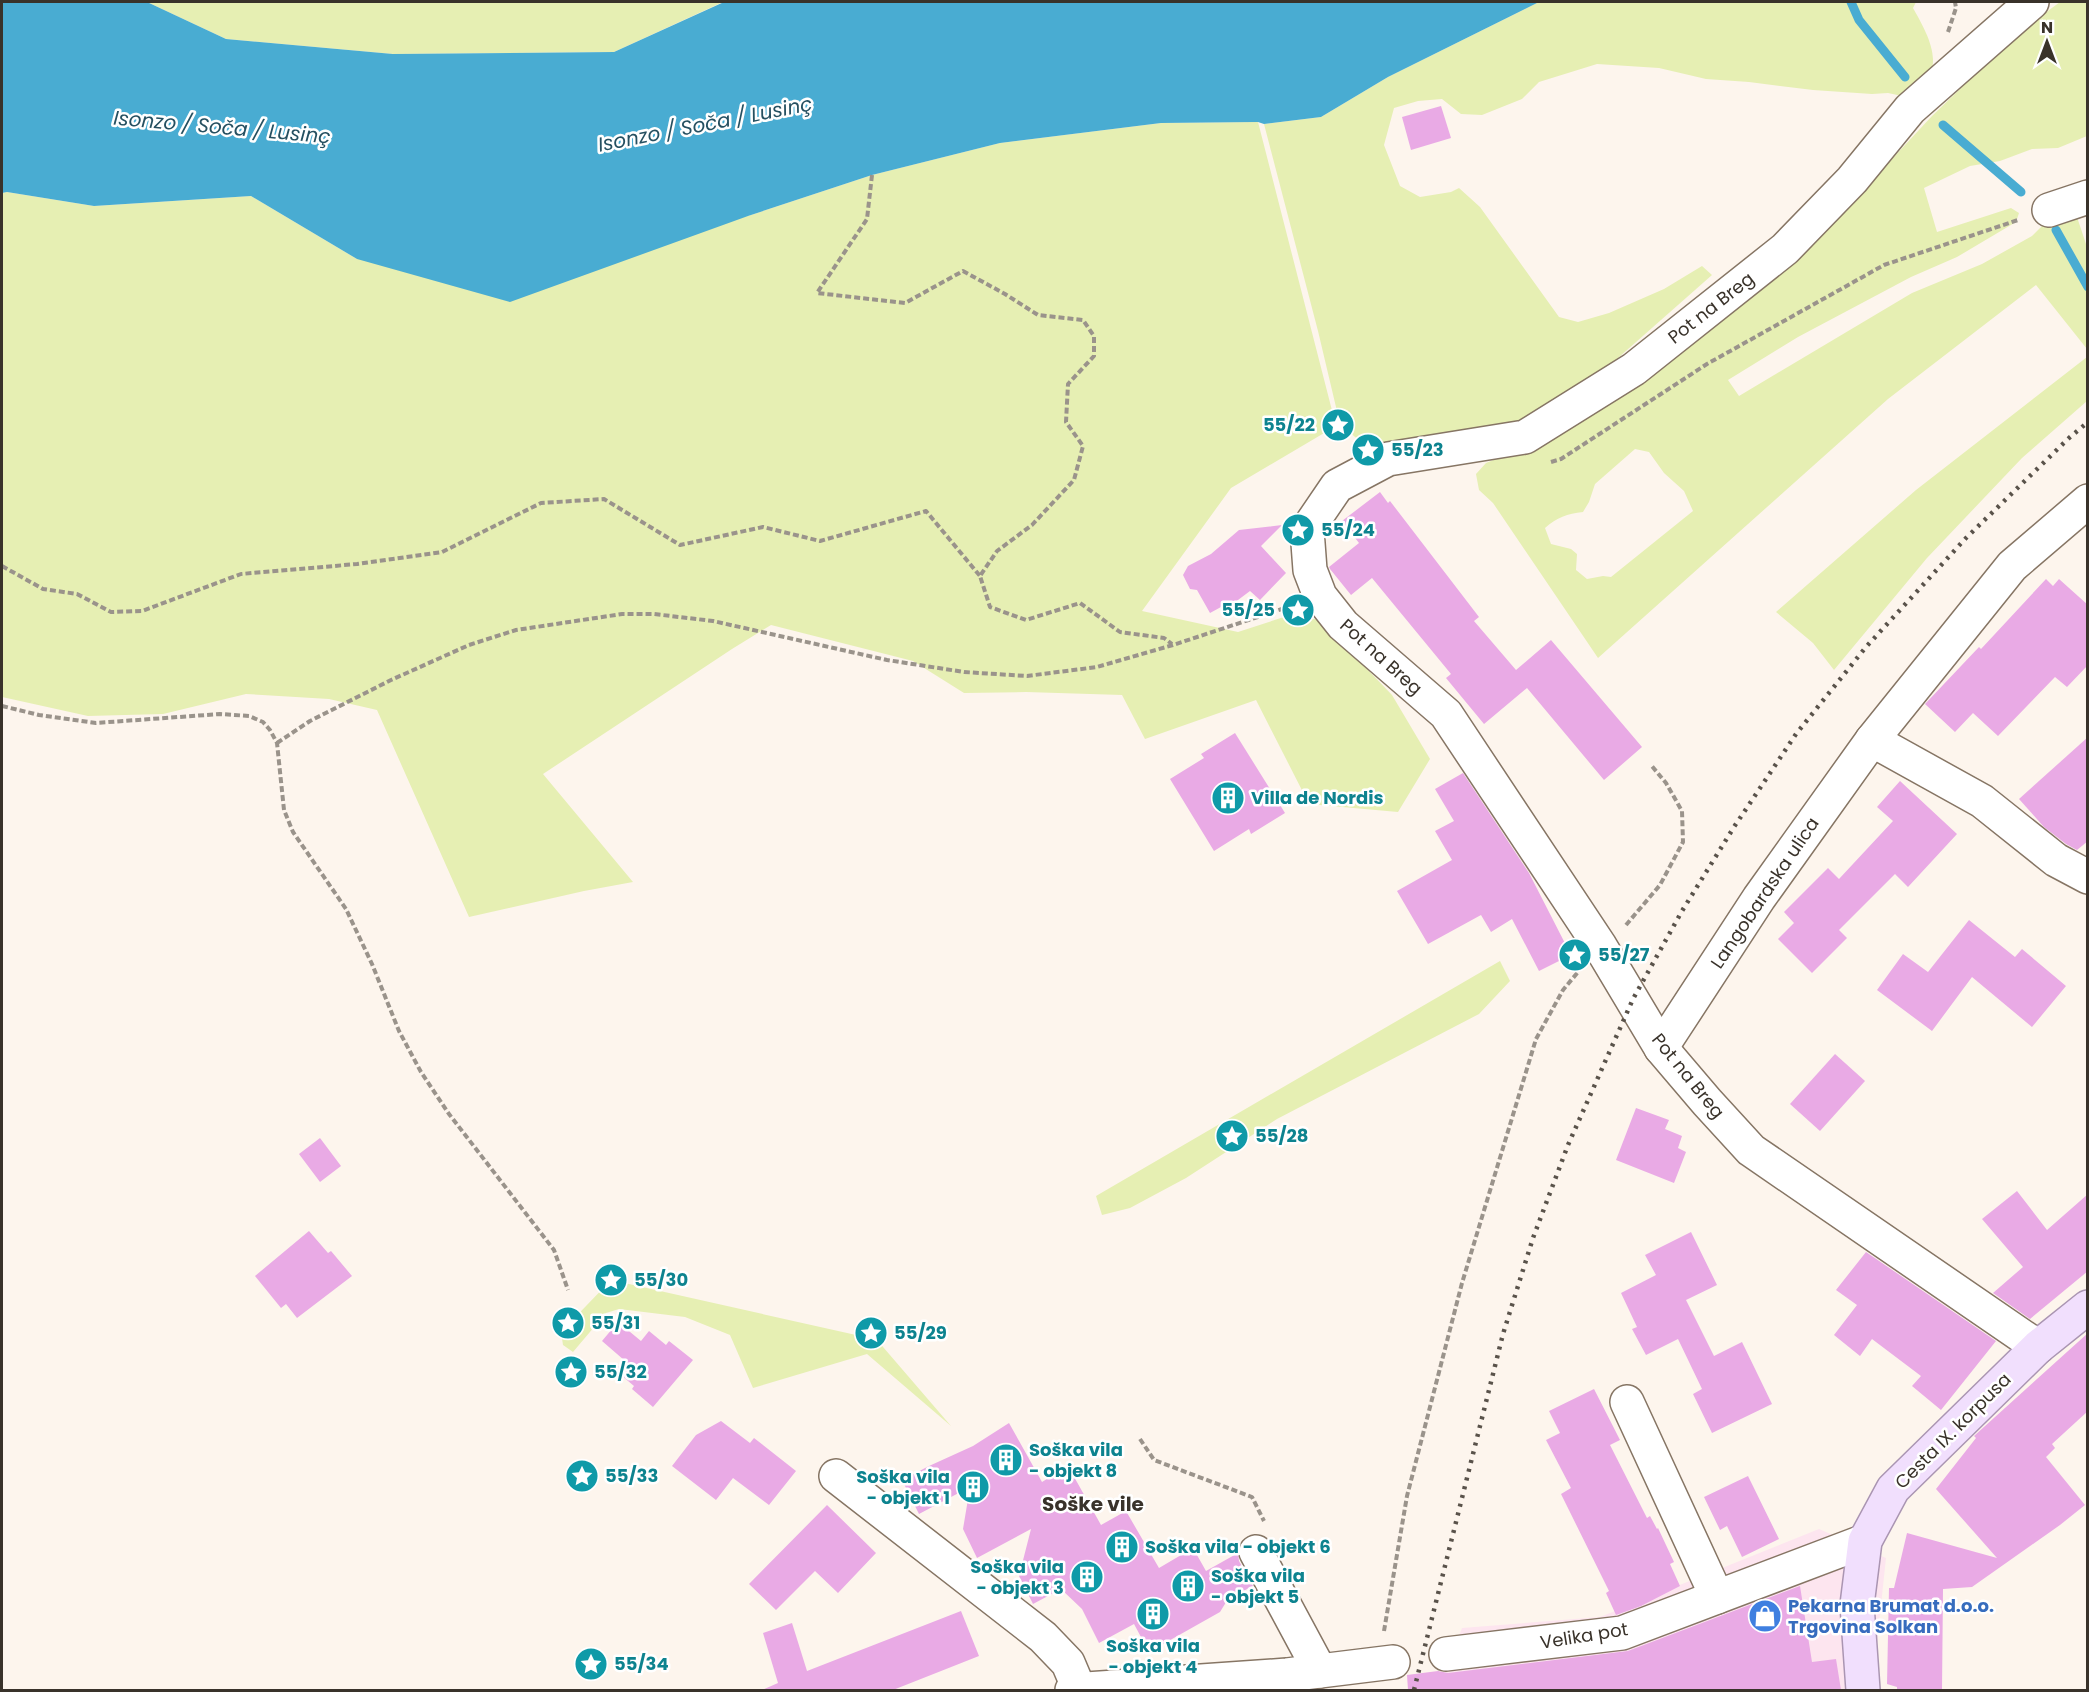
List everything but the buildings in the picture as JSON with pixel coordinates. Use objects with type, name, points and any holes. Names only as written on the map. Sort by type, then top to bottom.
[{"type":"main road","name":"Cesta IX. korpusa","points":[[1863,1690],[1857,1605],[1865,1541],[1893,1489],[2038,1347],[2088,1307]]},
{"type":"street","name":"Pot na Breg","points":[[2032,2],[1910,109],[1852,180],[1785,249],[1634,369],[1525,437],[1388,459],[1337,486],[1308,530],[1310,570],[1320,596],[1343,625],[1446,714],[1599,946],[1661,1048],[1707,1102],[1751,1150],[2038,1347]]},
{"type":"street","points":[[2049,210],[2088,198]]},
{"type":"street","name":"Langobardska ulica","points":[[1661,1048],[1759,898],[1872,740],[2012,566],[2088,501]]},
{"type":"street","points":[[1872,740],[1982,801],[2056,860],[2088,877]]},
{"type":"street","points":[[1627,1402],[1717,1597]]},
{"type":"street","points":[[836,1476],[1043,1637],[1068,1663],[1075,1690],[1303,1679],[1385,1663]]},
{"type":"street","name":"Velika pot","points":[[1446,1654],[1622,1633],[1865,1541]]},
{"type":"street","points":[[1256,1552],[1303,1679]]},
{"type":"path","points":[[872,175],[867,219],[817,293],[905,303],[963,271],[1038,315],[1083,320],[1094,336],[1094,356],[1068,384],[1066,422],[1083,446],[1074,480],[1032,525],[997,551],[980,576]]},
{"type":"path","points":[[1542,464],[1561,459],[1707,364],[1884,265],[2049,210]]},
{"type":"path","points":[[2,566],[43,590],[77,594],[111,612],[142,611],[241,574],[357,564],[442,552],[541,503],[604,499],[680,545],[763,527],[820,541],[926,511],[980,576],[990,607],[1026,620],[1080,603],[1120,632],[1164,638],[1173,645]]},
{"type":"path","points":[[277,743],[310,721],[391,680],[469,645],[516,630],[622,614],[654,614],[713,621],[887,660],[964,672],[1027,676],[1097,667],[1173,645],[1320,596]]},
{"type":"path","points":[[2,706],[39,715],[96,723],[220,714],[249,716],[263,722],[277,743],[284,810],[293,832],[346,909],[372,964],[399,1032],[449,1114],[554,1250],[567,1290]]},
{"type":"path","points":[[1385,1663],[1407,1496],[1462,1283],[1536,1039],[1563,990],[1599,946],[1632,919],[1660,885],[1683,842],[1682,811],[1651,765]]},
{"type":"path","points":[[1140,1439],[1154,1460],[1252,1497],[1266,1525],[1256,1552]]},
{"type":"shaded area","points":[[1819,1529],[1886,1558],[1872,1690],[1443,1690],[1448,1665],[1462,1628],[1600,1617]]},
{"type":"green space","points":[[147,2],[723,2],[614,52],[393,54],[226,39]]},
{"type":"green space","points":[[1539,2],[1916,2],[1913,8],[1930,43],[1933,62],[1926,79],[1902,96],[1706,79],[1659,68],[1597,64],[1539,82],[1522,99],[1482,115],[1461,114],[1442,99],[1418,101],[1394,108],[1384,145],[1400,186],[1420,197],[1451,192],[1459,188],[1480,207],[1559,317],[1578,322],[1609,313],[1664,289],[1702,266],[1712,275],[1593,380],[1497,437],[1394,443],[1369,449],[1340,424],[1264,124],[1321,117],[1388,77]]},
{"type":"green space","points":[[2060,2],[2087,2],[2087,136],[2058,148],[2032,149],[2000,161],[1970,166],[1924,188],[1937,232],[2011,208],[2019,213],[2016,222],[1957,257],[1911,277],[1798,337],[1728,380],[1739,396],[1912,293],[1982,264],[2032,236],[2044,224],[2075,211],[2087,247],[2087,349],[2036,285],[1888,399],[1598,658],[1493,503],[1479,490],[1476,474],[1486,463],[1566,430],[1851,203],[1932,116],[2018,33]],"holes":[[[1635,449],[1649,452],[1664,473],[1684,491],[1693,511],[1611,577],[1587,579],[1576,570],[1577,554],[1571,549],[1551,544],[1545,528],[1562,517],[1583,512],[1595,484]]]},
{"type":"green space","points":[[1258,122],[1336,426],[1231,488],[1142,611],[1238,632],[1290,615],[1320,620],[1392,695],[1430,759],[1398,812],[1309,804],[1256,700],[1145,739],[1122,695],[964,693],[913,661],[771,625],[543,774],[633,882],[469,917],[377,710],[329,699],[246,694],[163,714],[88,716],[2,697],[2,193],[94,206],[251,196],[357,259],[748,216],[872,175],[1000,143],[1161,123]]},
{"type":"green space","points":[[2087,357],[2087,401],[2022,458],[1927,558],[1834,670],[1813,643],[1776,612],[1916,490]]},
{"type":"green space","points":[[1500,961],[1510,981],[1479,1014],[1277,1119],[1186,1178],[1130,1208],[1102,1215],[1096,1196]]},
{"type":"green space","points":[[611,1280],[865,1337],[871,1333],[951,1426],[867,1354],[753,1388],[730,1335],[685,1317],[619,1309],[606,1313],[573,1352],[563,1345],[561,1332]]},
{"type":"water","name":"Isonzo / Soča / Lusinç","points":[[2,2],[147,2],[226,39],[393,54],[614,52],[724,2],[1539,2],[1388,77],[1321,117],[1264,124],[1258,122],[1161,123],[1000,143],[872,175],[748,216],[510,302],[357,259],[251,196],[94,206],[2,193]]},
{"type":"waterway","points":[[1851,2],[1859,20],[1905,77]]},
{"type":"waterway","points":[[1943,125],[2021,192]]},
{"type":"waterway","points":[[2056,230],[2088,287]]},
{"type":"railway","points":[[1414,1690],[1503,1334],[1533,1238],[1568,1145],[1633,999],[1682,911],[1796,734],[1866,647],[1966,538],[2088,422]]},
{"type":"place","name":"55/22","points":[[1338,425]]},
{"type":"place","name":"55/23","points":[[1368,450]]},
{"type":"place","name":"55/24","points":[[1298,530]]},
{"type":"place","name":"55/25","points":[[1298,610]]},
{"type":"place","name":"Villa de Nordis","points":[[1228,798]]},
{"type":"place","name":"55/27","points":[[1575,955]]},
{"type":"place","name":"55/28","points":[[1232,1136]]},
{"type":"place","name":"55/30","points":[[611,1280]]},
{"type":"place","name":"55/31","points":[[568,1323]]},
{"type":"place","name":"55/29","points":[[871,1333]]},
{"type":"place","name":"55/32","points":[[571,1372]]},
{"type":"place","name":"Soška vila - objekt 8","points":[[1006,1460]]},
{"type":"place","name":"55/33","points":[[582,1476]]},
{"type":"place","name":"Soška vila - objekt 1","points":[[973,1487]]},
{"type":"place","name":"Soška vila - objekt 6","points":[[1122,1547]]},
{"type":"place","name":"Soška vila - objekt 3","points":[[1087,1577]]},
{"type":"place","name":"Soška vila - objekt 5","points":[[1188,1586]]},
{"type":"place","name":"Soška vila - objekt 4","points":[[1153,1614]]},
{"type":"place","name":"Pekarna Brumat d.o.o. Trgovina Solkan","points":[[1765,1616]]},
{"type":"place","name":"55/34","points":[[591,1664]]},
{"type":"district","name":"Soške vile","points":[[1093,1504]]}]
